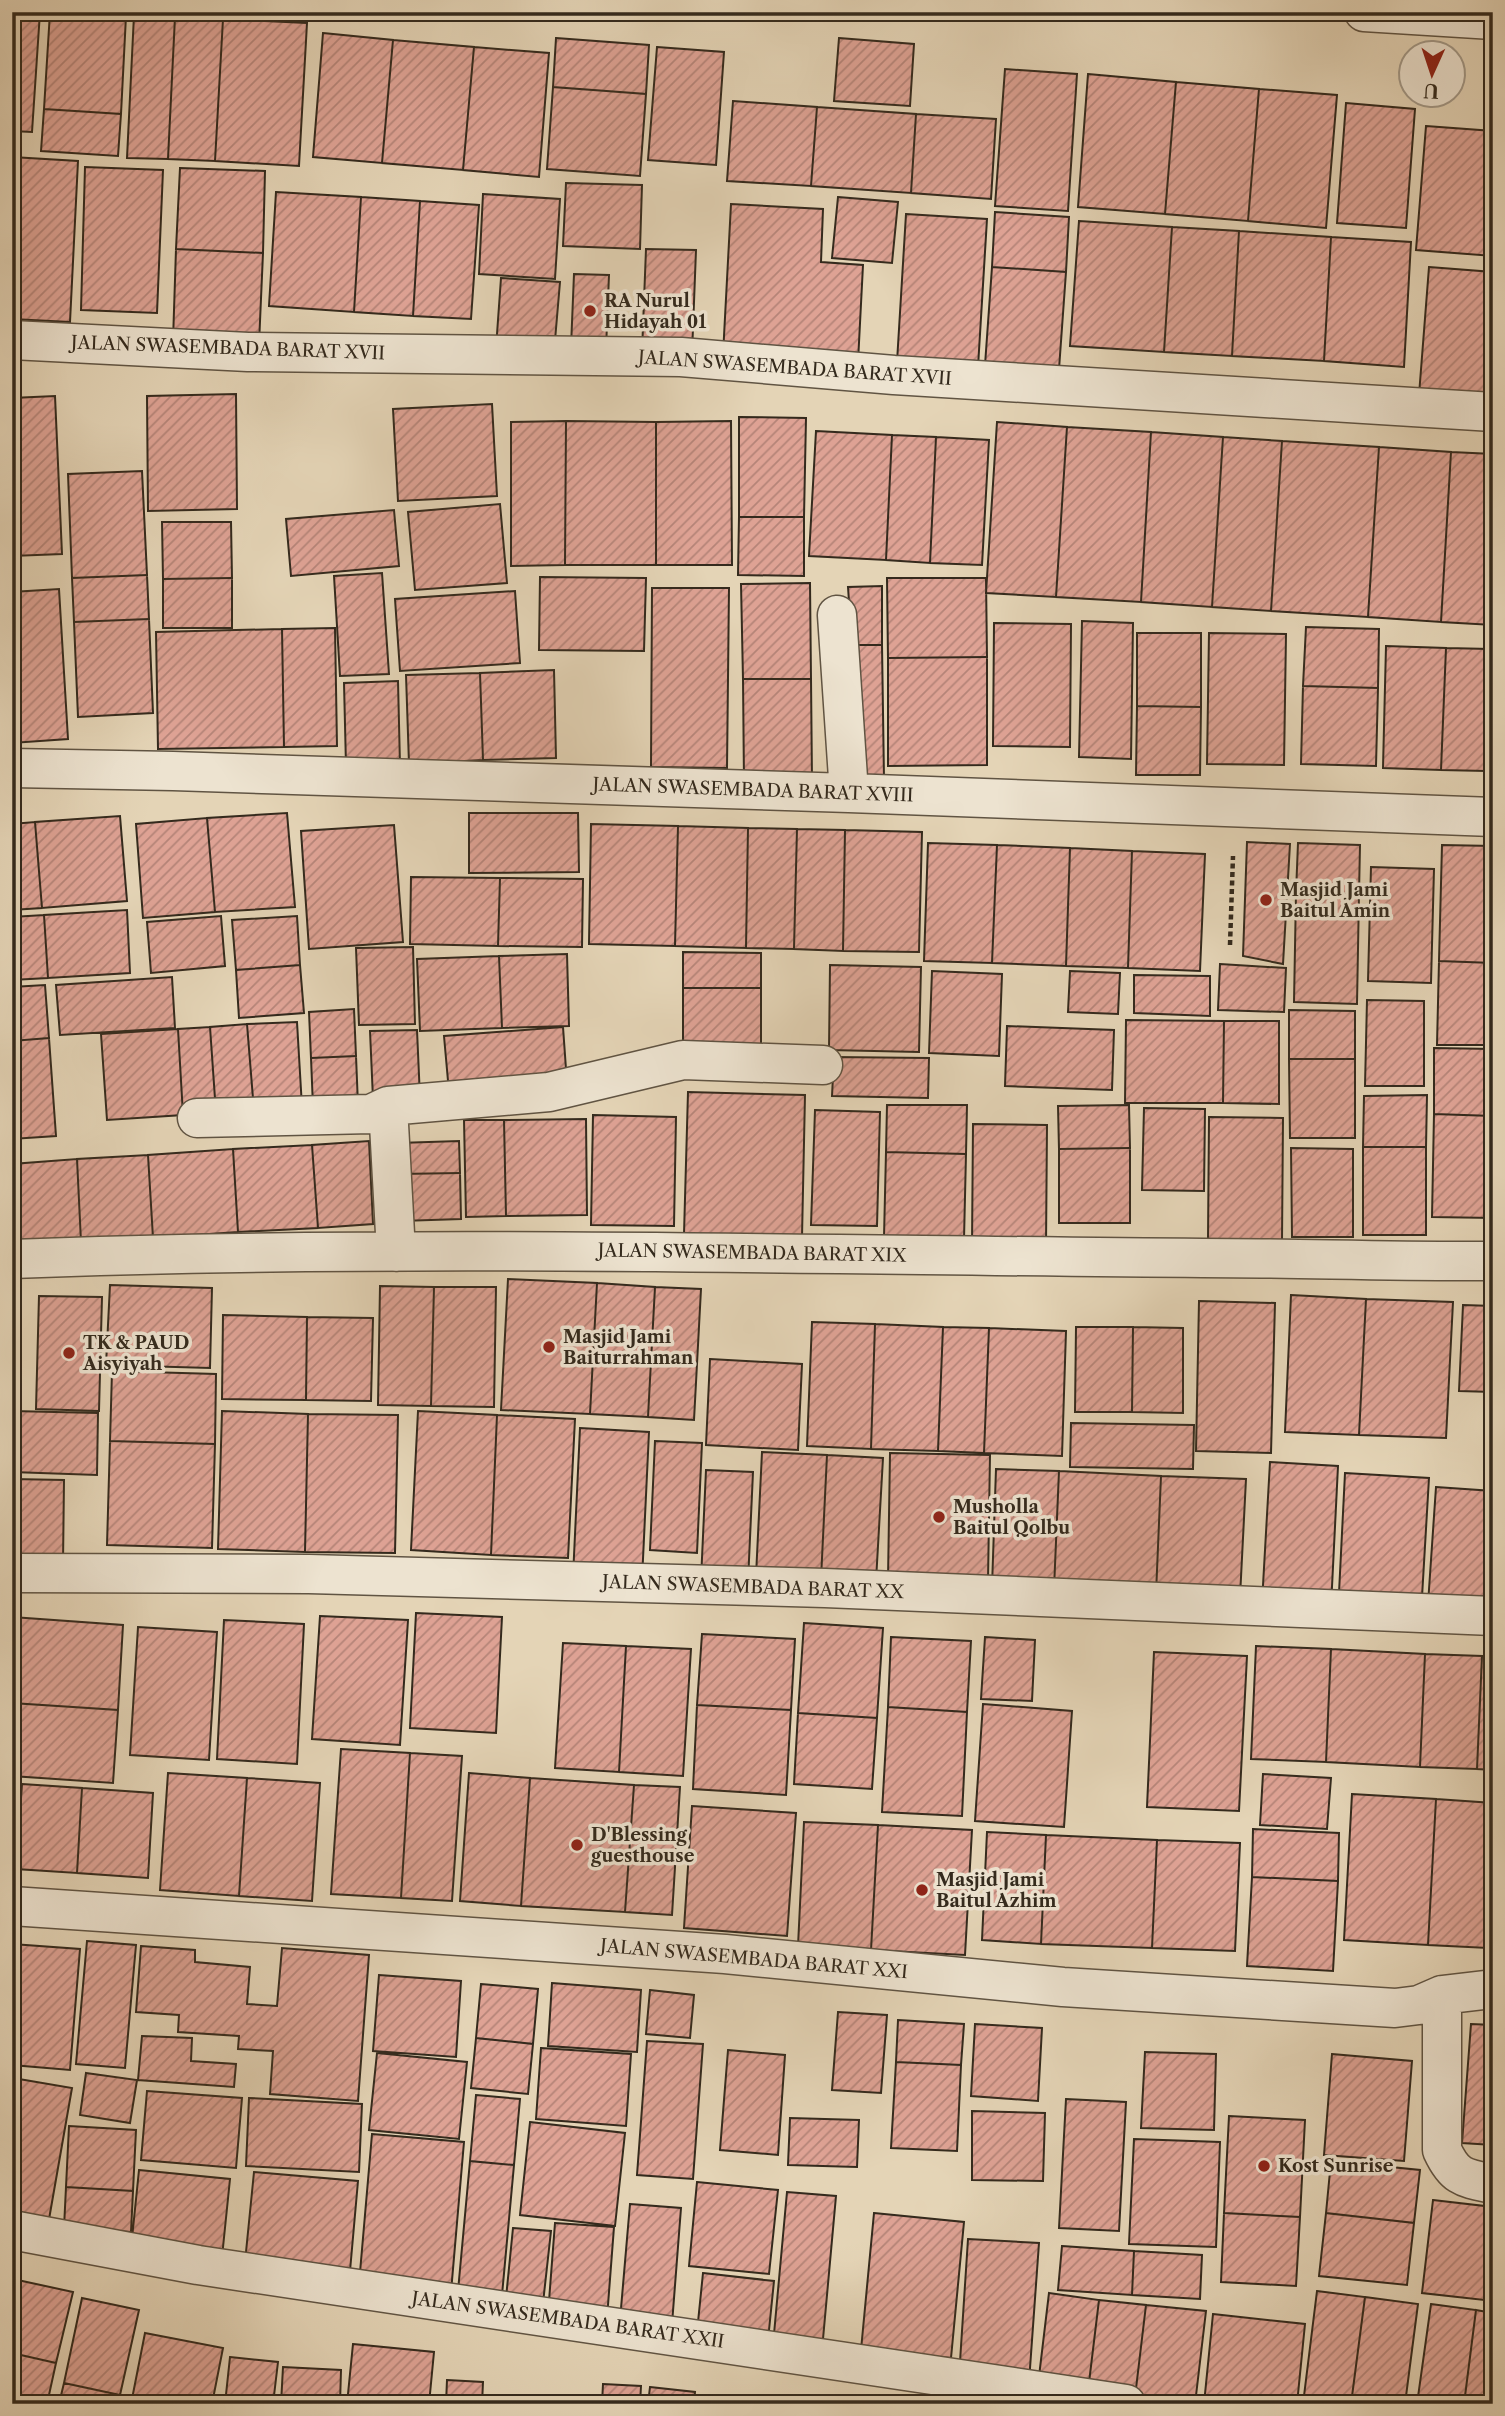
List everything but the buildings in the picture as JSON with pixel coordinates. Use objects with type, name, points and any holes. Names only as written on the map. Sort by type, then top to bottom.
[{"type":"street","points":[[1364,12],[1493,20]]},
{"type":"street","name":"JALAN SWASEMBADA BARAT XVII","points":[[12,340],[248,352],[681,356],[908,376],[1493,412]]},
{"type":"street","points":[[837,615],[849,793]]},
{"type":"street","name":"JALAN SWASEMBADA BARAT XVIII","points":[[12,768],[849,793],[1493,817]]},
{"type":"street","points":[[197,1118],[371,1114],[388,1106],[549,1092],[683,1060],[823,1065]]},
{"type":"street","points":[[388,1106],[396,1252]]},
{"type":"street","name":"JALAN SWASEMBADA BARAT XIX","points":[[12,1259],[567,1251],[1493,1261]]},
{"type":"street","name":"JALAN SWASEMBADA BARAT XX","points":[[12,1573],[309,1574],[811,1588],[1493,1616]]},
{"type":"street","name":"JALAN SWASEMBADA BARAT XXI","points":[[12,1906],[725,1954],[1063,1987],[1395,2008],[1419,2005],[1442,1995],[1493,1989]]},
{"type":"street","points":[[1442,1995],[1442,2150],[1450,2168],[1466,2179],[1493,2183]]},
{"type":"street","name":"JALAN SWASEMBADA BARAT XXII","points":[[12,2230],[198,2265],[1126,2404]]},
{"type":"path","points":[[1230,945],[1235,806]]},
{"type":"place","name":"RA Nurul Hidayah 01","points":[[590,311]]},
{"type":"place","name":"Masjid Jami Baitul Amin","points":[[1266,900]]},
{"type":"place","name":"Masjid Jami Baiturrahman","points":[[549,1347]]},
{"type":"place","name":"TK & PAUD Aisyiyah","points":[[69,1353]]},
{"type":"place","name":"Musholla Baitul Qolbu","points":[[939,1517]]},
{"type":"place","name":"D'Blessing guesthouse","points":[[577,1845]]},
{"type":"place","name":"Masjid Jami Baitul Azhim","points":[[922,1890]]},
{"type":"place","name":"Kost Sunrise","points":[[1264,2166]]}]
